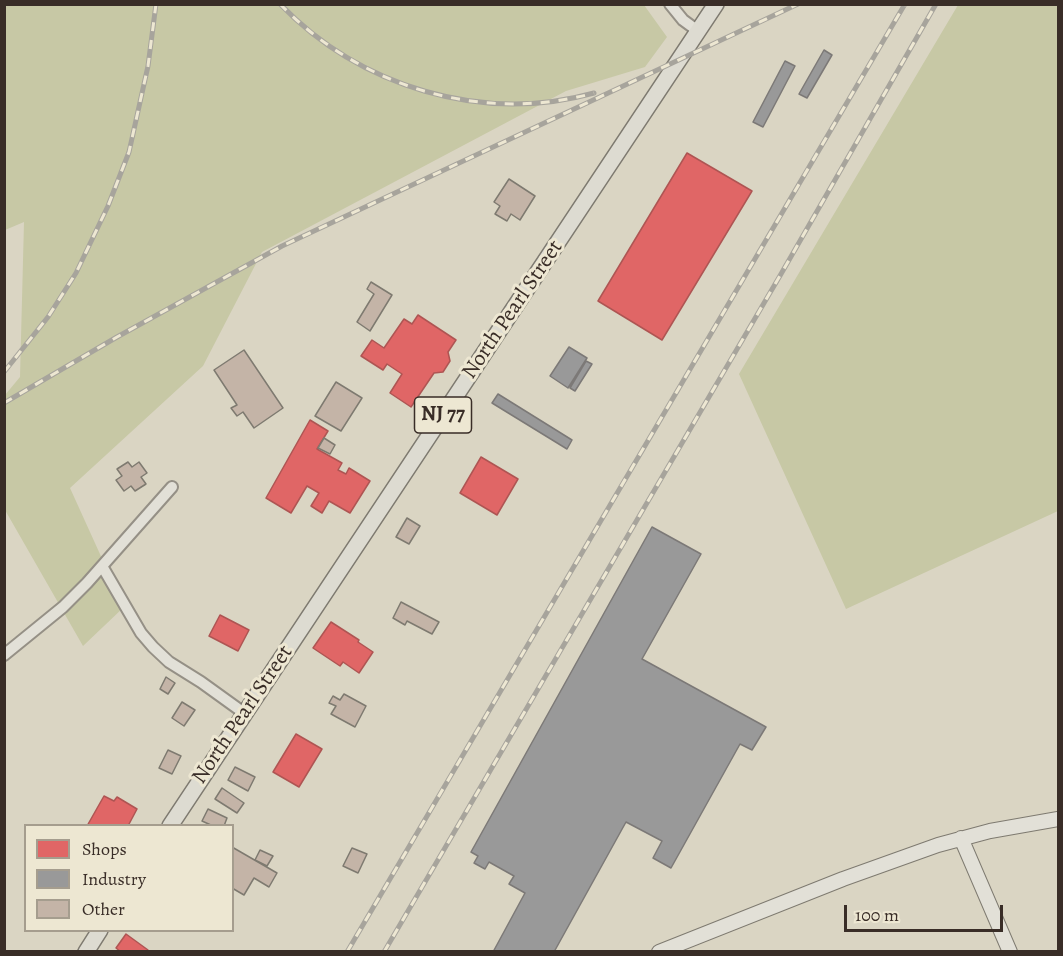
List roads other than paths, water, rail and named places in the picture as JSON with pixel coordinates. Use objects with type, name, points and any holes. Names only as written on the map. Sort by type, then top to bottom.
[{"type":"main road","name":"North Pearl Street","points":[[171,824],[716,4]]},
{"type":"main road","points":[[86,951],[99,932]]},
{"type":"street","points":[[670,4],[683,20],[698,31]]},
{"type":"street","points":[[5,654],[63,607],[172,487]]},
{"type":"street","points":[[102,566],[141,633],[153,647],[169,663],[244,713]]},
{"type":"street","points":[[659,951],[843,879],[961,838],[1059,819]]},
{"type":"street","points":[[961,838],[1010,951]]},
{"type":"railway","points":[[4,372],[48,317],[76,273],[108,206],[129,152],[148,66],[156,4]]},
{"type":"railway","points":[[280,4],[312,33],[347,57],[385,77],[425,91],[467,100],[509,104],[552,101],[594,93]]},
{"type":"railway","points":[[4,403],[117,337],[282,246],[798,4]]},
{"type":"railway","points":[[347,952],[905,4]]},
{"type":"railway","points":[[384,952],[781,274],[936,4]]}]
